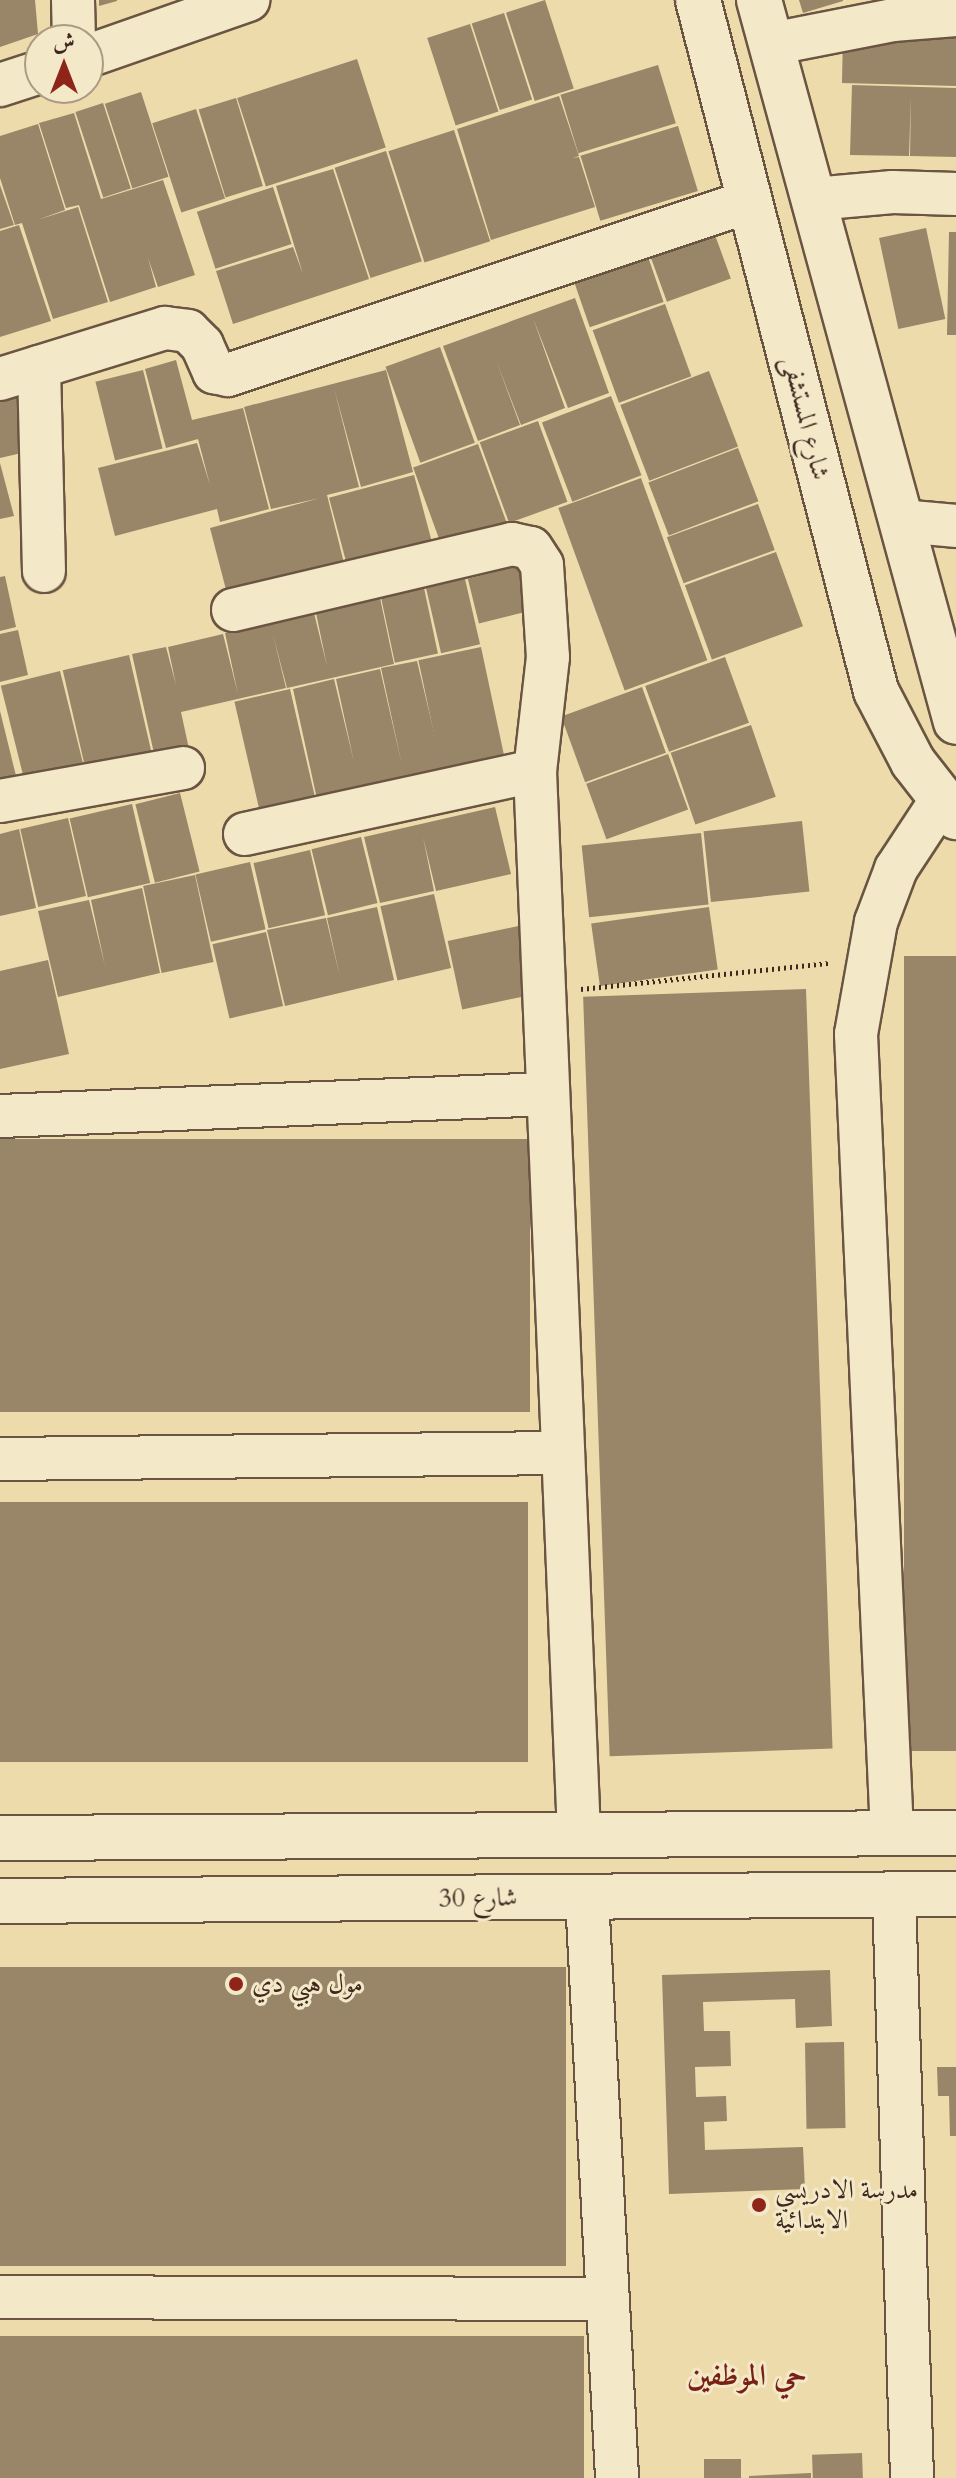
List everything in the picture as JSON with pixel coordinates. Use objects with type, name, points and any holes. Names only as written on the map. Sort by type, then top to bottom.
[{"type":"street","points":[[73,0],[74,24]]},
{"type":"street","points":[[104,50],[248,0]]},
{"type":"street","name":"شارع المستشفى","points":[[698,0],[876,691],[913,762],[951,801]]},
{"type":"street","points":[[759,0],[956,722]]},
{"type":"street","points":[[771,44],[893,20],[956,15]]},
{"type":"street","points":[[0,85],[24,77]]},
{"type":"street","points":[[814,199],[893,192],[956,194]]},
{"type":"street","points":[[44,571],[19,373],[165,328],[188,331],[202,345],[207,365],[228,375],[750,201]]},
{"type":"street","points":[[902,521],[956,526]]},
{"type":"street","points":[[233,610],[512,544],[531,548],[542,565],[547,590],[548,657],[535,771],[563,1453],[586,1835],[566,1861],[587,1897],[617,2478]]},
{"type":"street","points":[[0,801],[183,768]]},
{"type":"street","points":[[245,834],[535,771]]},
{"type":"street","points":[[892,1833],[856,1091],[856,1034],[867,959],[896,869],[951,801]]},
{"type":"street","points":[[0,1116],[548,1094]]},
{"type":"street","points":[[0,1459],[563,1453]]},
{"type":"street","points":[[0,1838],[956,1833]]},
{"type":"street","name":"شارع 30","points":[[0,1901],[956,1894]]},
{"type":"street","points":[[894,1895],[912,2478]]},
{"type":"street","points":[[0,2297],[608,2299]]},
{"type":"path","points":[[544,992],[867,959]]},
{"type":"building","points":[[0,0],[35,0],[37,24],[24,24],[24,39],[0,47]]},
{"type":"building","points":[[99,0],[117,0],[117,1],[99,6]]},
{"type":"building","points":[[545,0],[574,88],[535,101],[506,13]]},
{"type":"building","points":[[799,0],[843,0],[843,1],[803,13]]},
{"type":"building","points":[[504,13],[532,100],[500,110],[472,24]]},
{"type":"building","points":[[956,23],[956,86],[842,83],[843,32]]},
{"type":"building","points":[[470,24],[498,111],[456,125],[427,38]]},
{"type":"building","points":[[357,59],[386,147],[266,186],[237,98]]},
{"type":"building","points":[[658,65],[676,123],[578,153],[560,95]]},
{"type":"building","points":[[852,85],[956,88],[956,157],[910,156],[911,96],[909,156],[850,155]]},
{"type":"building","points":[[141,92],[169,177],[132,188],[105,104]]},
{"type":"building","points":[[559,96],[579,156],[573,158],[579,157],[595,207],[491,240],[457,129]]},
{"type":"building","points":[[236,98],[263,186],[226,197],[199,109]]},
{"type":"building","points":[[100,104],[103,104],[131,189],[103,198],[75,112]]},
{"type":"building","points":[[196,109],[225,198],[181,213],[152,123]]},
{"type":"building","points":[[74,113],[101,199],[163,180],[195,275],[158,287],[148,258],[156,287],[110,302],[79,205],[66,208],[39,123]]},
{"type":"building","points":[[38,124],[65,210],[37,220],[78,207],[108,302],[53,319],[22,223],[15,225],[0,178],[0,136]]},
{"type":"building","points":[[678,126],[698,191],[600,221],[580,156]]},
{"type":"building","points":[[454,130],[490,241],[425,263],[388,151]]},
{"type":"building","points":[[386,151],[422,261],[370,278],[335,168]]},
{"type":"building","points":[[333,169],[369,279],[233,324],[216,271],[293,247],[303,274],[276,186]]},
{"type":"building","points":[[0,185],[14,225],[0,229]]},
{"type":"building","points":[[273,187],[292,244],[215,269],[197,212]]},
{"type":"building","points":[[711,224],[731,279],[667,302],[647,247]]},
{"type":"building","points":[[19,225],[51,321],[0,337],[0,231]]},
{"type":"building","points":[[926,228],[945,319],[898,329],[879,238]]},
{"type":"building","points":[[949,232],[956,232],[956,335],[947,335]]},
{"type":"building","points":[[645,248],[664,302],[590,327],[571,273]]},
{"type":"building","points":[[575,298],[609,393],[568,408],[533,318],[565,408],[521,425],[496,360],[520,425],[478,441],[443,346]]},
{"type":"building","points":[[665,304],[691,376],[619,403],[593,330]]},
{"type":"building","points":[[440,347],[475,443],[420,463],[385,367]]},
{"type":"building","points":[[176,360],[192,420],[243,408],[269,509],[220,522],[217,509],[115,536],[98,468],[197,443],[210,485],[198,439],[166,448],[145,369]]},
{"type":"building","points":[[143,370],[163,449],[115,460],[95,382]]},
{"type":"building","points":[[386,370],[413,472],[361,487],[334,388],[359,487],[327,495],[348,579],[231,609],[210,528],[320,498],[271,509],[244,407]]},
{"type":"building","points":[[709,371],[738,447],[649,481],[620,405]]},
{"type":"building","points":[[26,396],[39,449],[0,458],[0,401]]},
{"type":"building","points":[[611,396],[641,475],[572,502],[542,423]]},
{"type":"building","points":[[538,421],[567,502],[509,523],[480,442]]},
{"type":"building","points":[[478,444],[507,523],[442,547],[413,468]]},
{"type":"building","points":[[738,448],[758,501],[669,536],[648,482]]},
{"type":"building","points":[[0,463],[14,516],[0,519]]},
{"type":"building","points":[[414,475],[436,556],[351,579],[329,498]]},
{"type":"building","points":[[641,478],[707,660],[625,690],[558,508]]},
{"type":"building","points":[[758,504],[775,550],[684,583],[667,537]]},
{"type":"building","points":[[776,552],[803,626],[712,659],[685,585]]},
{"type":"building","points":[[527,564],[538,609],[479,623],[468,579]]},
{"type":"building","points":[[5,576],[16,627],[0,631],[0,577]]},
{"type":"building","points":[[465,579],[480,644],[441,653],[426,588]]},
{"type":"building","points":[[424,588],[438,654],[395,663],[381,597]]},
{"type":"building","points":[[380,598],[394,664],[287,688],[273,635],[286,688],[181,712],[189,749],[155,758],[132,654],[166,647],[176,685],[168,647],[223,634],[238,694],[225,633],[314,613],[327,666],[316,613]]},
{"type":"building","points":[[18,630],[28,675],[0,682],[0,634]]},
{"type":"building","points":[[481,647],[504,757],[442,770],[418,660]]},
{"type":"building","points":[[129,655],[153,758],[87,774],[63,670]]},
{"type":"building","points":[[725,657],[749,723],[669,752],[645,686]]},
{"type":"building","points":[[417,661],[443,770],[317,799],[293,689],[334,679],[354,762],[336,679],[380,669],[402,765],[381,668]]},
{"type":"building","points":[[60,671],[85,773],[26,788],[1,686]]},
{"type":"building","points":[[642,687],[666,753],[585,782],[561,716]]},
{"type":"building","points":[[290,689],[316,800],[260,813],[234,702]]},
{"type":"building","points":[[0,711],[19,788],[0,792]]},
{"type":"building","points":[[751,725],[776,797],[695,825],[671,753]]},
{"type":"building","points":[[668,754],[688,809],[606,839],[586,784]]},
{"type":"building","points":[[180,793],[200,872],[155,883],[135,804]]},
{"type":"building","points":[[132,804],[150,883],[88,897],[70,818]]},
{"type":"building","points":[[495,807],[511,874],[436,891],[423,837],[434,891],[380,903],[364,837]]},
{"type":"building","points":[[68,818],[86,896],[38,907],[20,829]]},
{"type":"building","points":[[802,821],[809,892],[711,902],[704,831]]},
{"type":"building","points":[[19,829],[36,908],[0,916],[0,834]]},
{"type":"building","points":[[701,833],[709,905],[589,917],[582,846]]},
{"type":"building","points":[[361,837],[377,903],[328,915],[312,849]]},
{"type":"building","points":[[310,850],[325,915],[269,928],[253,863]]},
{"type":"building","points":[[250,862],[266,929],[211,942],[195,875]]},
{"type":"building","points":[[195,875],[214,962],[162,973],[143,886]]},
{"type":"building","points":[[142,888],[160,973],[58,997],[38,911],[89,900],[105,966],[91,900]]},
{"type":"building","points":[[434,894],[451,968],[398,980],[380,906]]},
{"type":"building","points":[[377,907],[394,980],[285,1006],[267,930],[326,918],[340,977],[327,918]]},
{"type":"building","points":[[709,907],[718,969],[600,986],[591,924]]},
{"type":"building","points":[[523,925],[538,993],[462,1009],[448,941]]},
{"type":"building","points":[[266,932],[283,1006],[230,1018],[212,944]]},
{"type":"building","points":[[904,956],[956,956],[956,1751],[904,1751]]},
{"type":"building","points":[[48,960],[69,1054],[0,1069],[0,971]]},
{"type":"building","points":[[806,989],[833,1749],[610,1756],[583,997]]},
{"type":"building","points":[[0,1139],[530,1139],[530,1412],[0,1412]]},
{"type":"building","points":[[0,1502],[528,1502],[528,1762],[0,1762]]},
{"type":"building","points":[[0,1967],[566,1967],[566,2266],[0,2266]]},
{"type":"building","points":[[830,1970],[832,2026],[796,2028],[795,1999],[703,2002],[704,2031],[730,2031],[731,2066],[695,2067],[696,2097],[726,2096],[727,2121],[704,2122],[705,2150],[803,2147],[805,2189],[669,2194],[662,1975]]},
{"type":"building","points":[[844,2042],[846,2128],[807,2129],[805,2043]]},
{"type":"building","points":[[937,2067],[956,2067],[956,2136],[950,2136],[949,2096],[938,2096]]},
{"type":"building","points":[[0,2336],[584,2336],[584,2478],[0,2478]]},
{"type":"building","points":[[862,2453],[863,2478],[813,2478],[812,2455]]},
{"type":"building","points":[[704,2459],[741,2459],[741,2478],[704,2478]]},
{"type":"building","points":[[811,2473],[811,2478],[749,2478],[749,2476]]},
{"type":"place","name":"مول هبي دي","points":[[236,1984]]},
{"type":"place","name":"مدرسة الادريسي الابتدائية","points":[[759,2205]]},
{"type":"district","name":"حي الموظفين","points":[[747,2376]]}]
